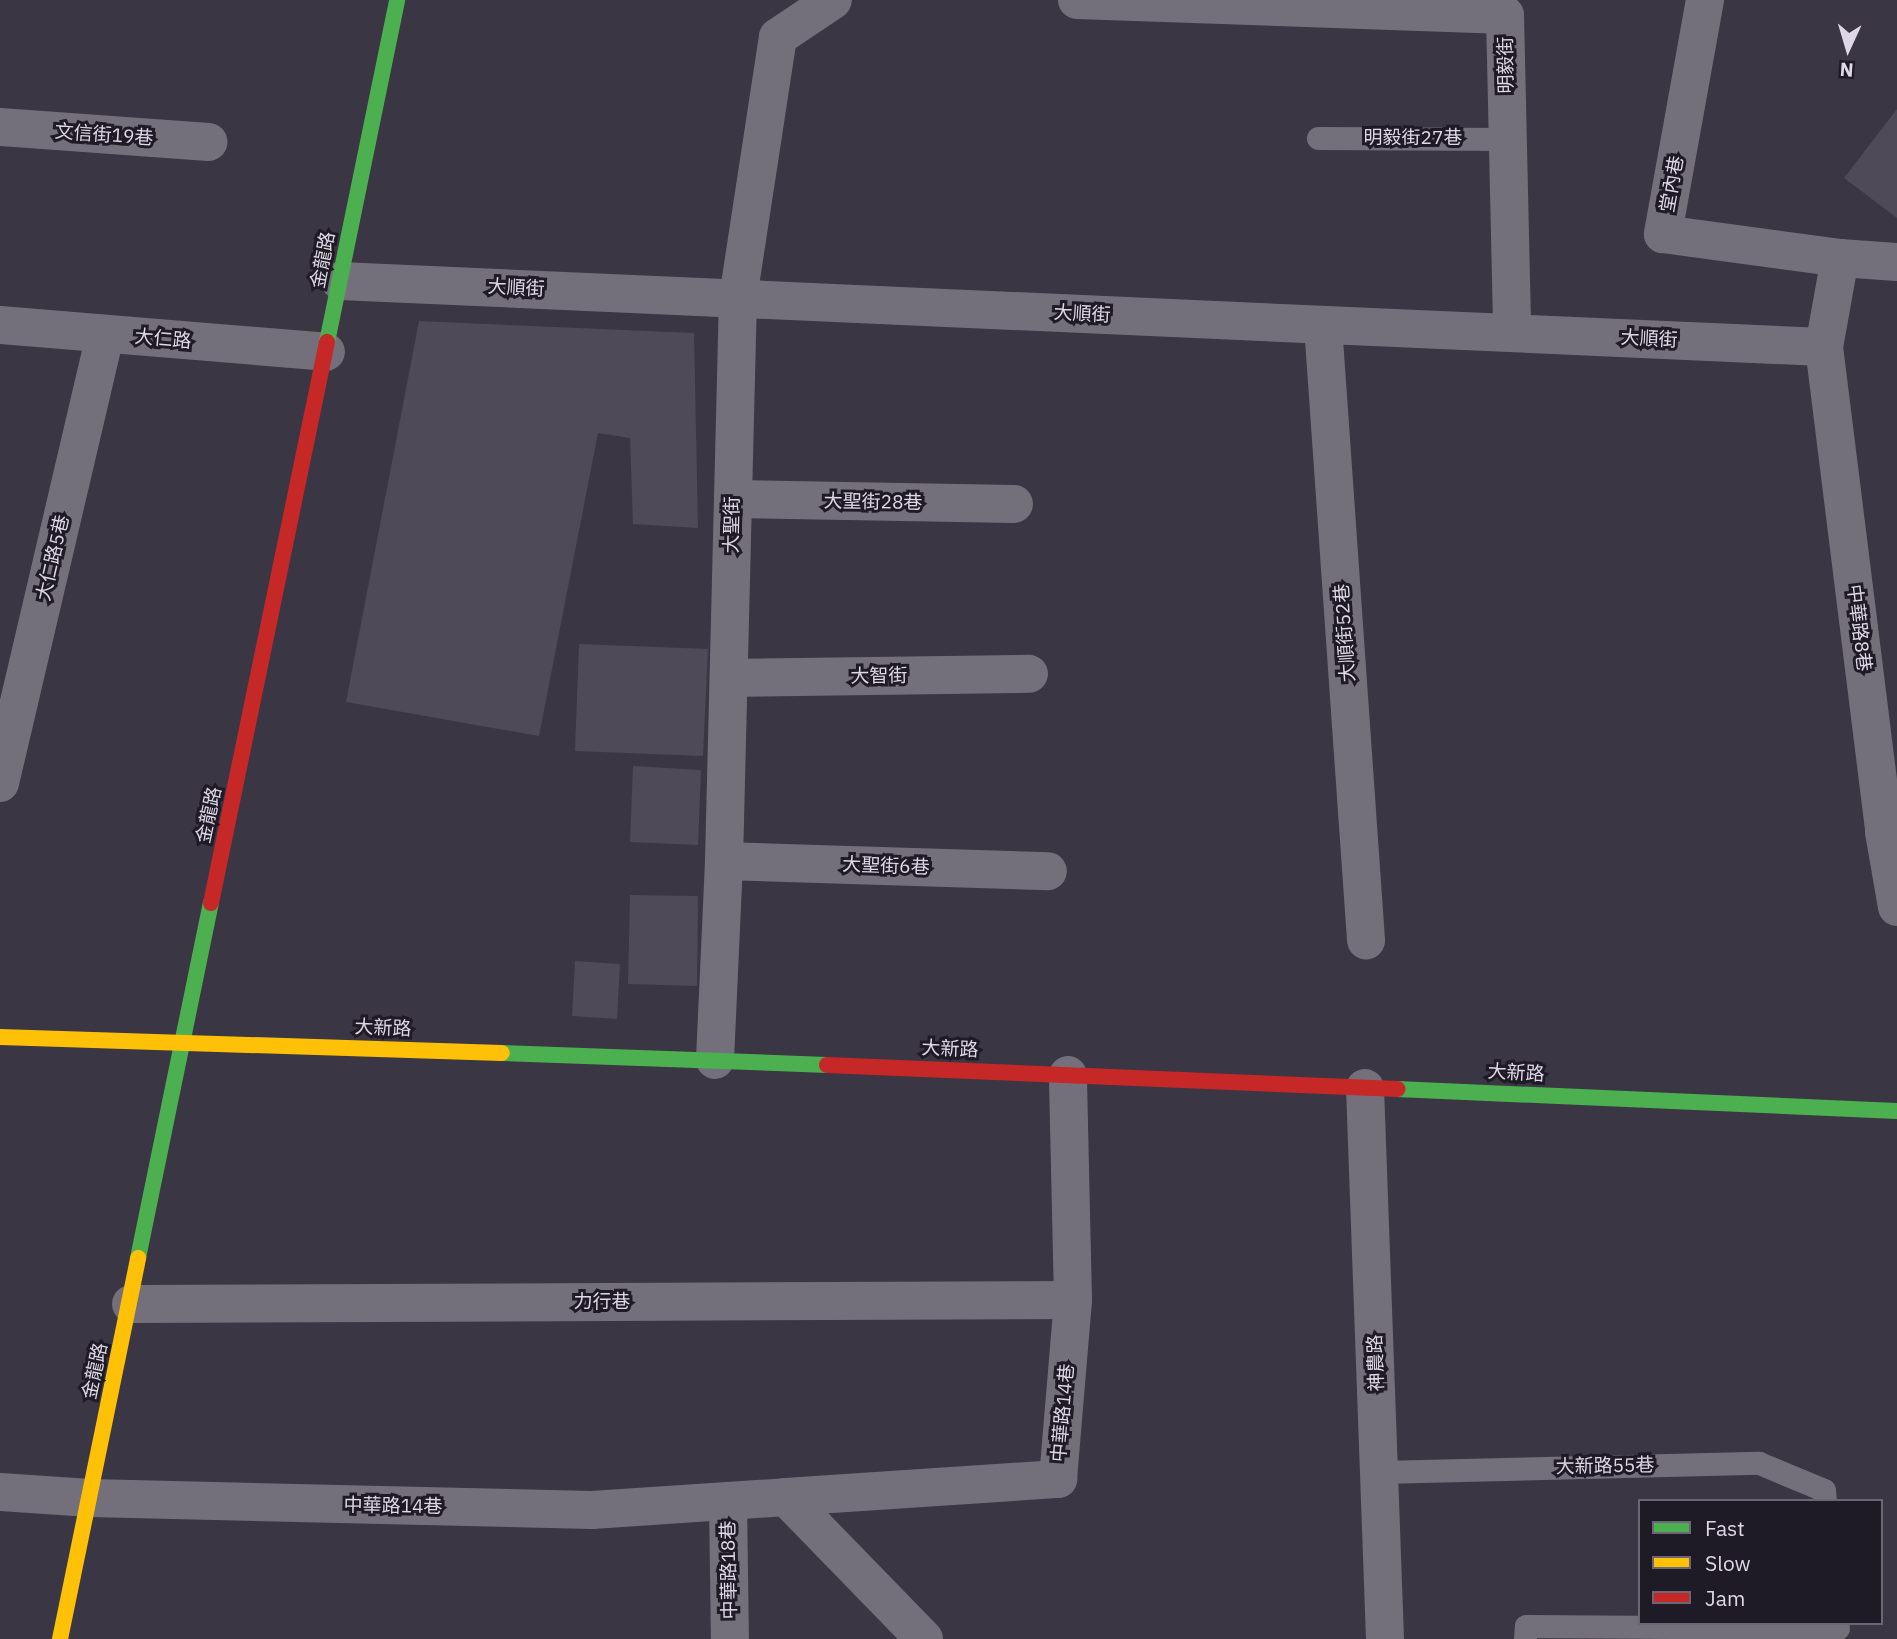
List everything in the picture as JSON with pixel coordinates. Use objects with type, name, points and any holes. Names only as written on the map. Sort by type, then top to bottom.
[{"type":"street","name":"金龍路","points":[[60,1639],[397,0]]},
{"type":"street","name":"明毅街","points":[[1077,0],[1500,8],[1507,138],[1512,333]]},
{"type":"street","name":"堂內巷","points":[[1705,0],[1663,234],[1840,258]]},
{"type":"street","name":"大聖街","points":[[715,1060],[724,862],[738,298],[778,37],[823,6]]},
{"type":"street","name":"文信街19巷","points":[[0,128],[208,142]]},
{"type":"street","points":[[1840,258],[1897,262]]},
{"type":"street","name":"中華路8巷","points":[[1840,258],[1824,347],[1890,832],[1897,907]]},
{"type":"street","name":"大順街","points":[[340,281],[1824,347]]},
{"type":"street","name":"大仁路","points":[[0,325],[326,352]]},
{"type":"street","name":"大順街52巷","points":[[1323,325],[1366,940]]},
{"type":"street","name":"大仁路5巷","points":[[0,783],[105,334]]},
{"type":"street","name":"大聖街28巷","points":[[733,499],[1014,504]]},
{"type":"street","name":"大智街","points":[[729,678],[1029,674]]},
{"type":"street","name":"大聖街6巷","points":[[724,862],[1048,871]]},
{"type":"street","name":"大新路","points":[[0,1037],[715,1060],[1897,1111]]},
{"type":"street","name":"中華路14巷","points":[[0,1492],[90,1498],[592,1510],[1058,1479],[1073,1300],[1068,1075]]},
{"type":"street","name":"神農路","points":[[1365,1088],[1385,1639]]},
{"type":"street","name":"力行巷","points":[[131,1304],[1073,1300]]},
{"type":"street","points":[[786,1497],[924,1639]]},
{"type":"street","name":"中華路18巷","points":[[728,1501],[730,1639]]},
{"type":"lane","name":"明毅街27巷","points":[[1318,138],[1507,138]]},
{"type":"lane","name":"大新路55巷","points":[[1380,1472],[1759,1463],[1825,1496]]},
{"type":"lane","points":[[1525,1639],[1526,1626],[1839,1630]]},
{"type":"building","points":[[1897,109],[1897,218],[1844,178]]},
{"type":"building","points":[[419,321],[694,333],[698,528],[633,524],[630,438],[598,433],[539,736],[346,702]]},
{"type":"building","points":[[579,644],[708,649],[703,756],[575,751]]},
{"type":"building","points":[[633,766],[701,770],[698,845],[630,842]]},
{"type":"building","points":[[630,895],[698,896],[697,986],[628,984]]},
{"type":"building","points":[[575,961],[620,964],[617,1019],[572,1016]]},
{"type":"traffic: fast","points":[[327,342],[397,0]]},
{"type":"traffic: fast","points":[[138,1258],[211,903]]},
{"type":"traffic: fast","points":[[502,1053],[827,1065]]},
{"type":"traffic: fast","points":[[1397,1089],[1897,1111]]},
{"type":"traffic: slow","points":[[0,1037],[502,1053]]},
{"type":"traffic: slow","points":[[60,1639],[138,1258]]},
{"type":"traffic: jam","points":[[211,903],[327,342]]},
{"type":"traffic: jam","points":[[827,1065],[1397,1089]]}]
